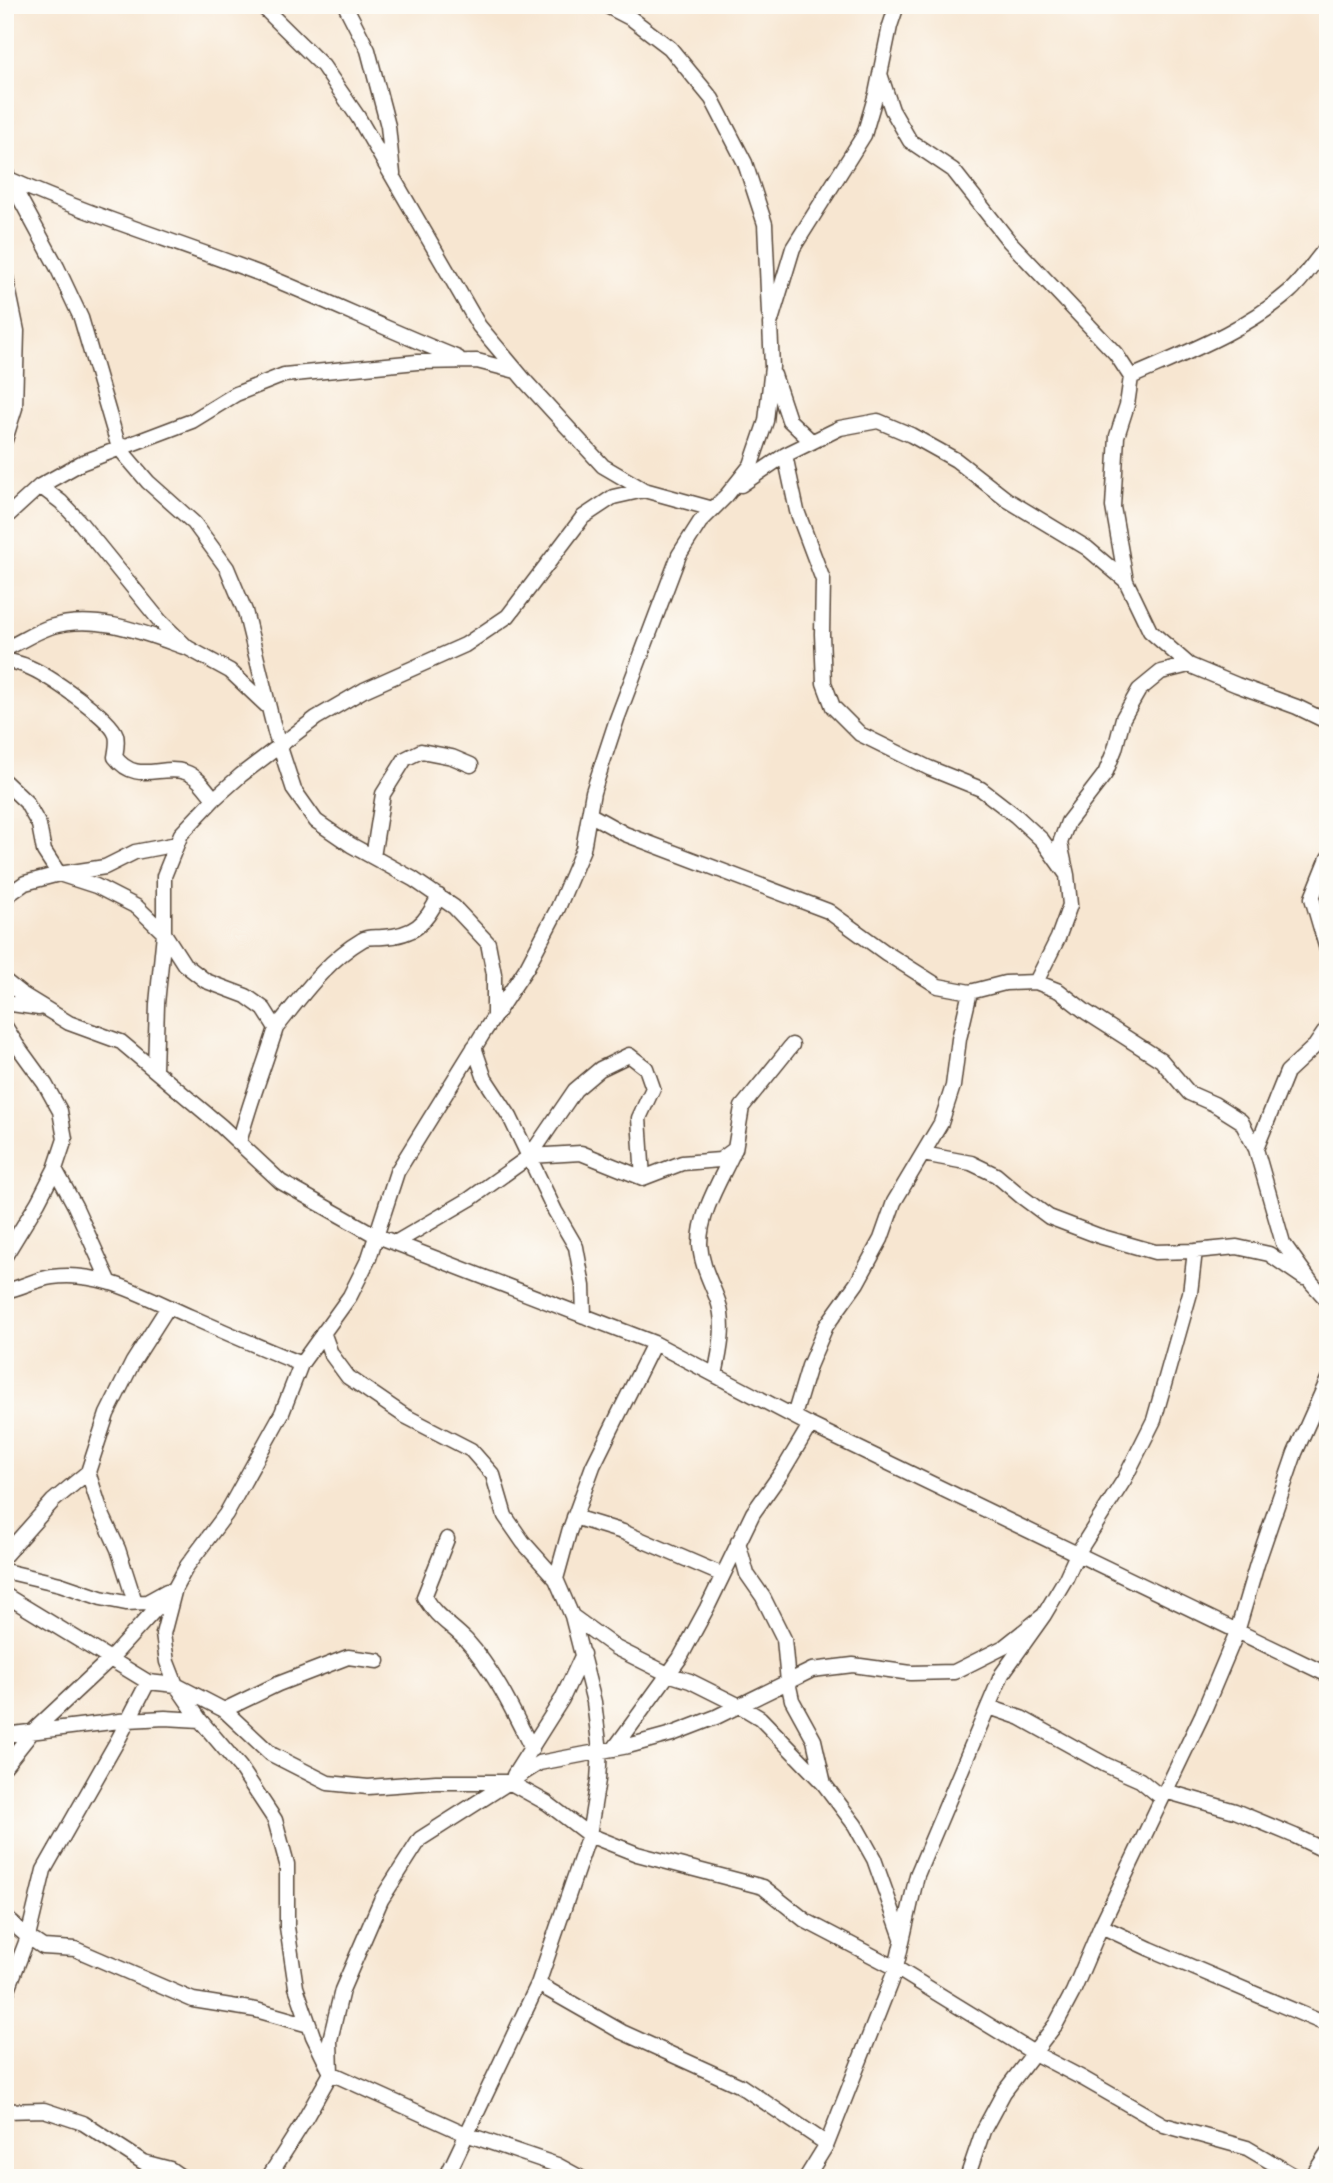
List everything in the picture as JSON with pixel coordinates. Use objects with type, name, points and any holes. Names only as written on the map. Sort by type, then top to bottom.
[{"type":"street","points":[[261,5],[323,66],[358,117],[480,326],[516,371],[603,466],[644,490],[713,509]]},
{"type":"street","points":[[345,5],[368,50],[388,126],[394,179]]},
{"type":"street","points":[[5,1766],[32,1731],[110,1658],[174,1588],[226,1514],[282,1413],[301,1364],[350,1296],[369,1258],[397,1172],[527,967],[558,908],[583,849],[593,792],[659,604],[680,555],[700,522],[727,495],[751,465],[766,421],[772,367],[765,224],[745,163],[712,99],[670,48],[632,19],[605,5]]},
{"type":"street","points":[[770,324],[793,248],[864,135],[897,5]]},
{"type":"street","points":[[880,73],[892,110],[910,141],[953,170],[1009,241],[1116,354],[1131,377],[1127,405],[1117,436],[1113,507],[1126,581],[1150,631],[1189,665],[1297,707],[1328,722]]},
{"type":"street","points":[[8,176],[66,205],[150,232],[268,277],[465,362]]},
{"type":"street","points":[[8,176],[81,318],[119,448],[148,482],[194,523],[227,568],[245,611],[268,706],[294,790],[316,821],[351,845],[439,896],[454,907],[488,943],[494,974],[494,1016]]},
{"type":"street","points":[[1131,377],[1204,345],[1256,315],[1291,291],[1328,246]]},
{"type":"street","points":[[5,273],[17,331],[15,408],[5,440]]},
{"type":"street","points":[[5,518],[40,486],[81,463],[192,421],[236,394],[284,375],[417,362],[477,361],[516,371]]},
{"type":"street","points":[[772,367],[789,420],[812,442]]},
{"type":"street","points":[[727,495],[785,455],[840,428],[878,421],[911,435],[956,460],[1006,499],[1087,548],[1126,581]]},
{"type":"street","points":[[785,455],[797,511],[823,580],[824,683],[833,708],[860,734],[929,768],[981,789],[1042,840],[1067,875]]},
{"type":"street","points":[[40,486],[78,520],[160,621],[188,648]]},
{"type":"street","points":[[155,1069],[157,1004],[164,933],[164,876],[181,834],[214,799],[316,718],[364,690],[465,645],[508,616],[583,517],[613,497],[644,490]]},
{"type":"street","points":[[5,649],[50,627],[86,622],[127,627],[188,648],[230,671],[268,706]]},
{"type":"street","points":[[5,660],[26,666],[48,677],[108,723],[117,736],[116,757],[122,765],[143,773],[185,772],[203,784],[214,799]]},
{"type":"street","points":[[1036,982],[1058,938],[1070,905],[1060,843],[1068,822],[1105,774],[1123,718],[1139,690],[1161,672],[1189,665]]},
{"type":"street","points":[[373,857],[383,794],[405,759],[421,751],[452,757],[471,765]]},
{"type":"street","points":[[5,782],[26,802],[39,825],[44,851],[59,874],[96,886],[137,908],[164,933],[184,964],[206,981],[246,996],[264,1009],[276,1028]]},
{"type":"street","points":[[589,814],[625,834],[828,911],[938,986],[970,992],[1005,984],[1036,982],[1059,991],[1086,1012],[1161,1060],[1189,1093],[1214,1104],[1241,1121],[1256,1149],[1283,1243],[1328,1301]]},
{"type":"street","points":[[5,897],[25,883],[104,867],[135,852],[177,844]]},
{"type":"street","points":[[1328,858],[1312,898],[1328,953]]},
{"type":"street","points":[[239,1143],[247,1111],[265,1066],[276,1028],[305,991],[337,957],[365,938],[405,935],[419,927],[432,911],[439,896]]},
{"type":"street","points":[[5,981],[69,1023],[121,1042],[281,1182],[375,1235],[654,1343],[810,1425],[1328,1675]]},
{"type":"street","points":[[794,1416],[808,1367],[826,1326],[857,1283],[881,1239],[894,1202],[941,1124],[953,1086],[959,1040],[970,992]]},
{"type":"street","points":[[5,1003],[47,1009]]},
{"type":"street","points":[[5,1026],[60,1111],[65,1139],[55,1169],[5,1256]]},
{"type":"street","points":[[1256,1149],[1287,1072],[1321,1048],[1328,1027]]},
{"type":"street","points":[[715,1375],[722,1343],[719,1303],[706,1276],[700,1245],[704,1216],[735,1149],[742,1107],[792,1045]]},
{"type":"street","points":[[474,1047],[485,1079],[510,1117],[555,1211],[576,1247],[583,1286],[584,1317]]},
{"type":"street","points":[[395,1243],[470,1199],[530,1156],[575,1090],[600,1069],[629,1055],[646,1068],[653,1088],[639,1118],[643,1178]]},
{"type":"street","points":[[530,1156],[581,1153],[643,1178],[682,1163],[720,1160],[735,1149]]},
{"type":"street","points":[[923,1154],[971,1163],[984,1169],[996,1175],[1049,1217],[1099,1236],[1155,1252],[1237,1247],[1269,1254],[1311,1282]]},
{"type":"street","points":[[55,1169],[110,1283]]},
{"type":"street","points":[[806,2178],[827,2144],[897,1968],[917,1875],[1002,1674],[1044,1615],[1077,1554],[1124,1480],[1154,1420],[1190,1293],[1195,1251]]},
{"type":"street","points":[[5,1291],[51,1277],[92,1278],[126,1288],[301,1364]]},
{"type":"street","points":[[135,1602],[89,1472],[95,1446],[107,1415],[132,1362],[168,1307]]},
{"type":"street","points":[[323,1332],[331,1354],[348,1377],[405,1416],[471,1450],[492,1475],[505,1516],[523,1542],[556,1579],[572,1616],[607,1750]]},
{"type":"street","points":[[556,1579],[574,1517],[593,1466],[654,1343]]},
{"type":"street","points":[[967,2178],[983,2131],[1004,2092],[1056,2024],[1073,1992],[1101,1926],[1202,1716],[1237,1632],[1295,1452],[1328,1379]]},
{"type":"street","points":[[446,2178],[538,1984],[589,1835],[607,1750],[668,1674],[707,1608],[753,1513],[810,1425]]},
{"type":"street","points":[[5,1555],[53,1501],[89,1472]]},
{"type":"street","points":[[574,1517],[623,1532],[723,1575]]},
{"type":"street","points":[[447,1539],[424,1597],[432,1611],[466,1640],[504,1691],[532,1749]]},
{"type":"street","points":[[738,1542],[747,1573],[763,1597],[784,1639],[792,1700],[814,1740],[824,1784]]},
{"type":"street","points":[[5,1571],[126,1603],[147,1602],[174,1588]]},
{"type":"street","points":[[174,1588],[163,1634],[167,1662],[176,1685],[200,1720],[240,1767],[275,1820],[287,1864],[287,1927],[296,1987],[309,2025],[331,2073],[466,2134],[557,2165],[581,2178]]},
{"type":"street","points":[[5,1595],[148,1682],[176,1685],[225,1710],[271,1754],[328,1783],[368,1787],[436,1782],[509,1782],[547,1802],[589,1835],[637,1854],[762,1887],[806,1921],[897,1968],[1034,2053],[1164,2125],[1247,2148],[1298,2178]]},
{"type":"street","points":[[268,2178],[331,2073],[330,2040],[342,1990],[381,1900],[420,1839],[539,1763],[672,1734],[716,1717],[812,1670],[853,1665],[911,1672],[954,1672],[1004,1647],[1044,1615]]},
{"type":"street","points":[[572,1616],[616,1648],[668,1674],[690,1681],[760,1718],[824,1784],[855,1825],[874,1859],[903,1939]]},
{"type":"street","points":[[509,1782],[562,1699],[583,1654]]},
{"type":"street","points":[[225,1710],[278,1684],[348,1657],[378,1661]]},
{"type":"street","points":[[5,1997],[28,1937],[44,1870],[148,1682]]},
{"type":"street","points":[[989,1707],[1021,1718],[1163,1794],[1235,1811],[1328,1852]]},
{"type":"street","points":[[5,1735],[128,1720],[200,1720]]},
{"type":"street","points":[[5,1917],[43,1947],[75,1949],[194,2000],[256,2010],[309,2025]]},
{"type":"street","points":[[1101,1926],[1328,2025]]},
{"type":"street","points":[[538,1984],[622,2032],[741,2086],[827,2144]]},
{"type":"street","points":[[5,2111],[44,2110],[83,2123],[143,2162],[170,2169],[183,2178]]},
{"type":"street","points":[[1311,2178],[1328,2152]]}]
